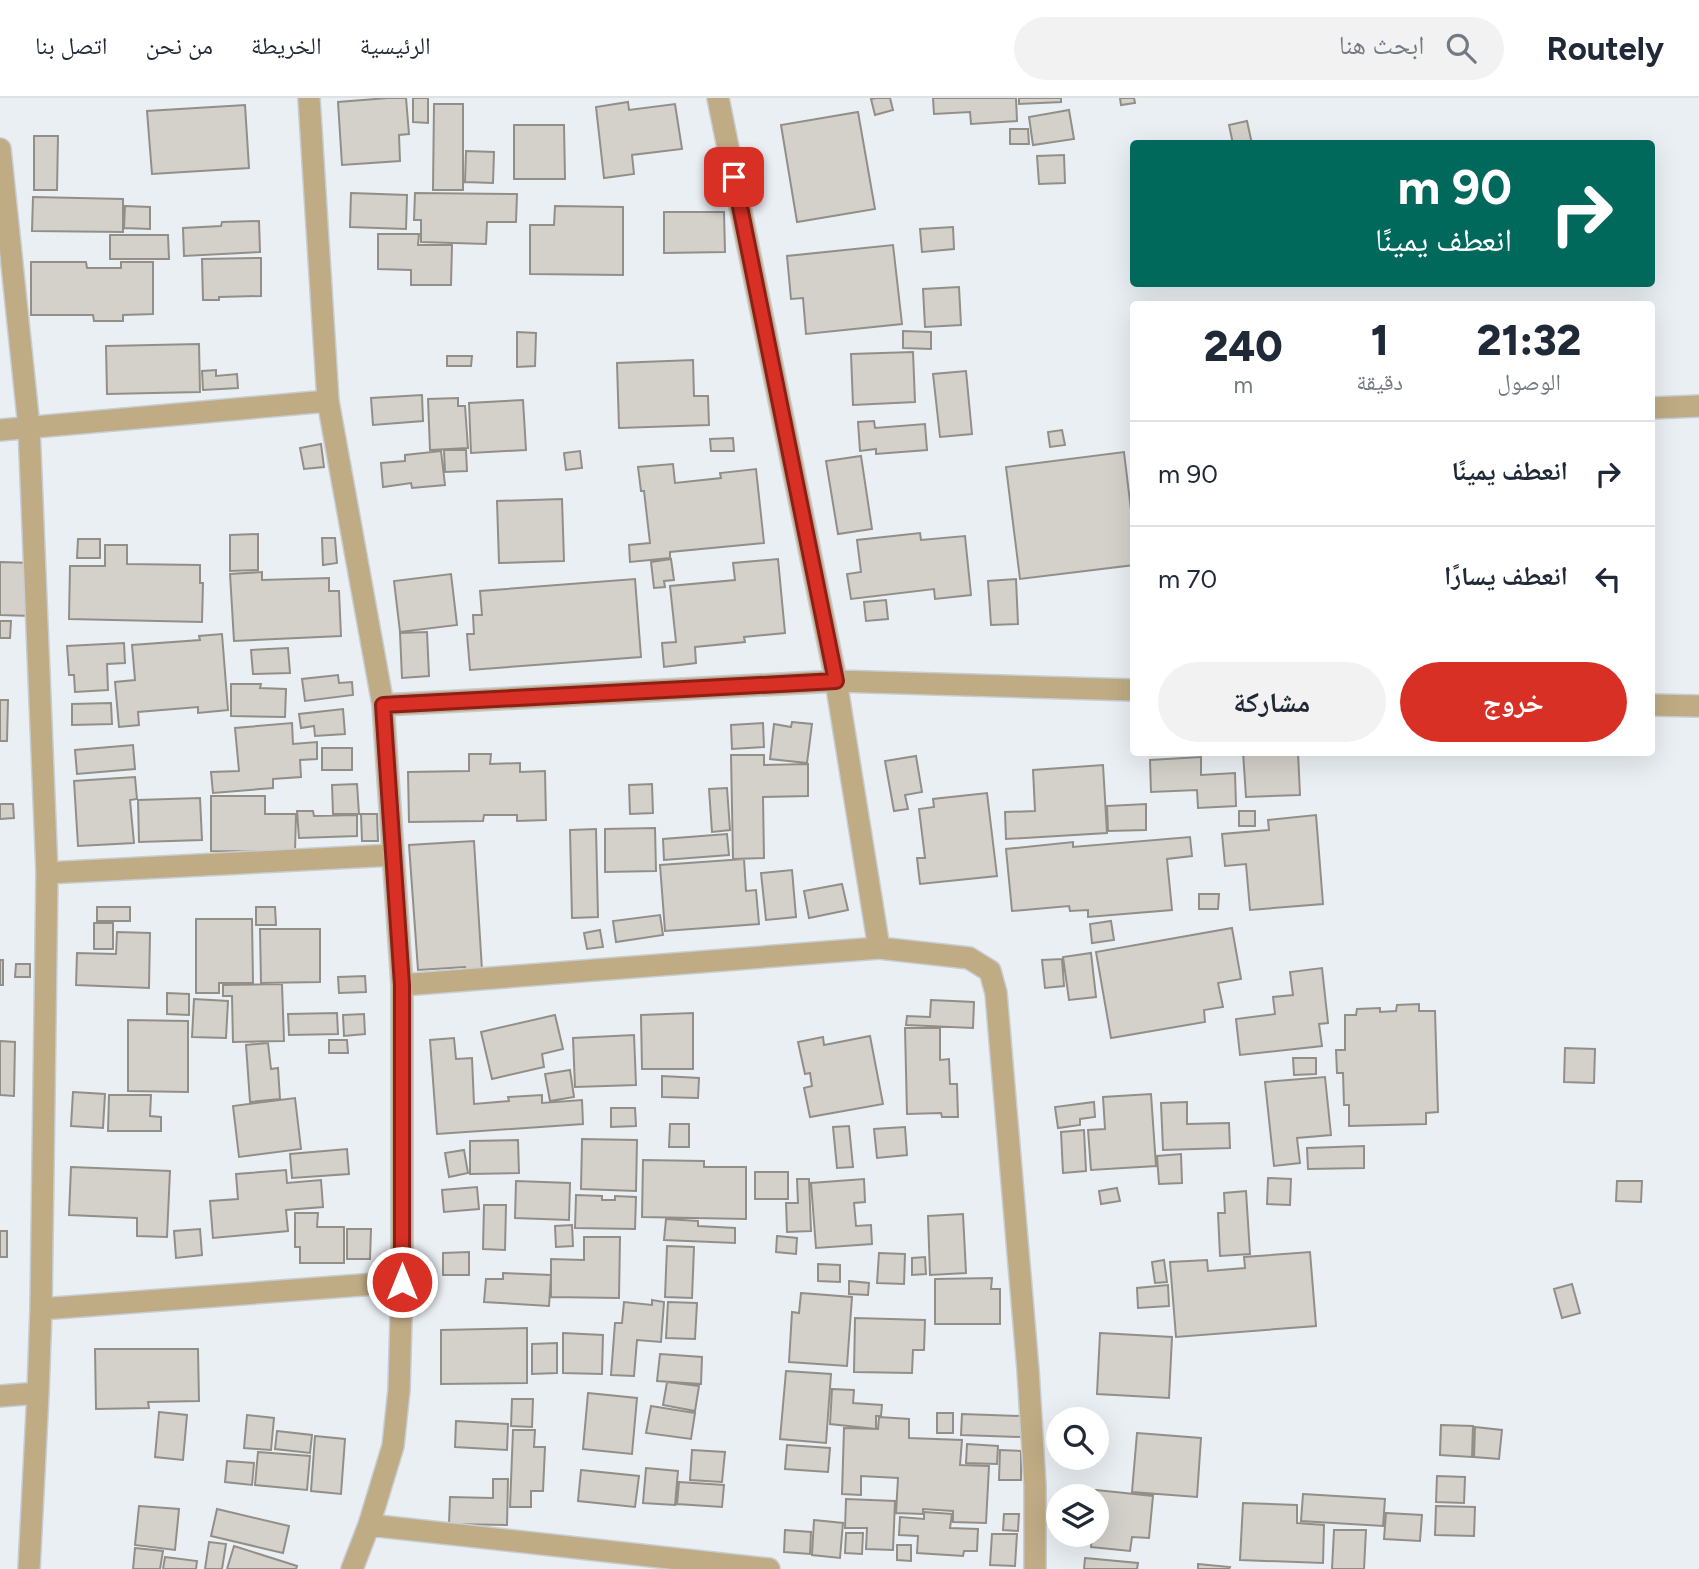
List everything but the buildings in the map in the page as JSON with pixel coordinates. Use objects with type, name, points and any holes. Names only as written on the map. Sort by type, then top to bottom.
[{"type":"street","points":[[309,98],[328,401],[383,705],[402,985],[402,1282],[399,1390],[393,1446],[369,1525],[352,1569]]},
{"type":"street","points":[[718,98],[836,681],[879,948]]},
{"type":"street","points":[[0,149],[29,427],[47,873],[41,1309],[29,1569]]},
{"type":"street","points":[[0,430],[328,401]]},
{"type":"street","points":[[1655,408],[1699,406]]},
{"type":"street","points":[[383,705],[836,681],[1130,690]]},
{"type":"street","points":[[1655,705],[1699,706]]},
{"type":"street","points":[[47,873],[393,855]]},
{"type":"street","points":[[402,985],[879,948],[969,958],[990,971],[996,993],[1029,1382],[1035,1485],[1035,1569]]},
{"type":"street","points":[[41,1309],[402,1282]]},
{"type":"street","points":[[0,1396],[38,1393]]},
{"type":"street","points":[[369,1525],[769,1569]]},
{"type":"route","points":[[402,1282],[402,985],[383,705],[836,681],[734,177]]}]
